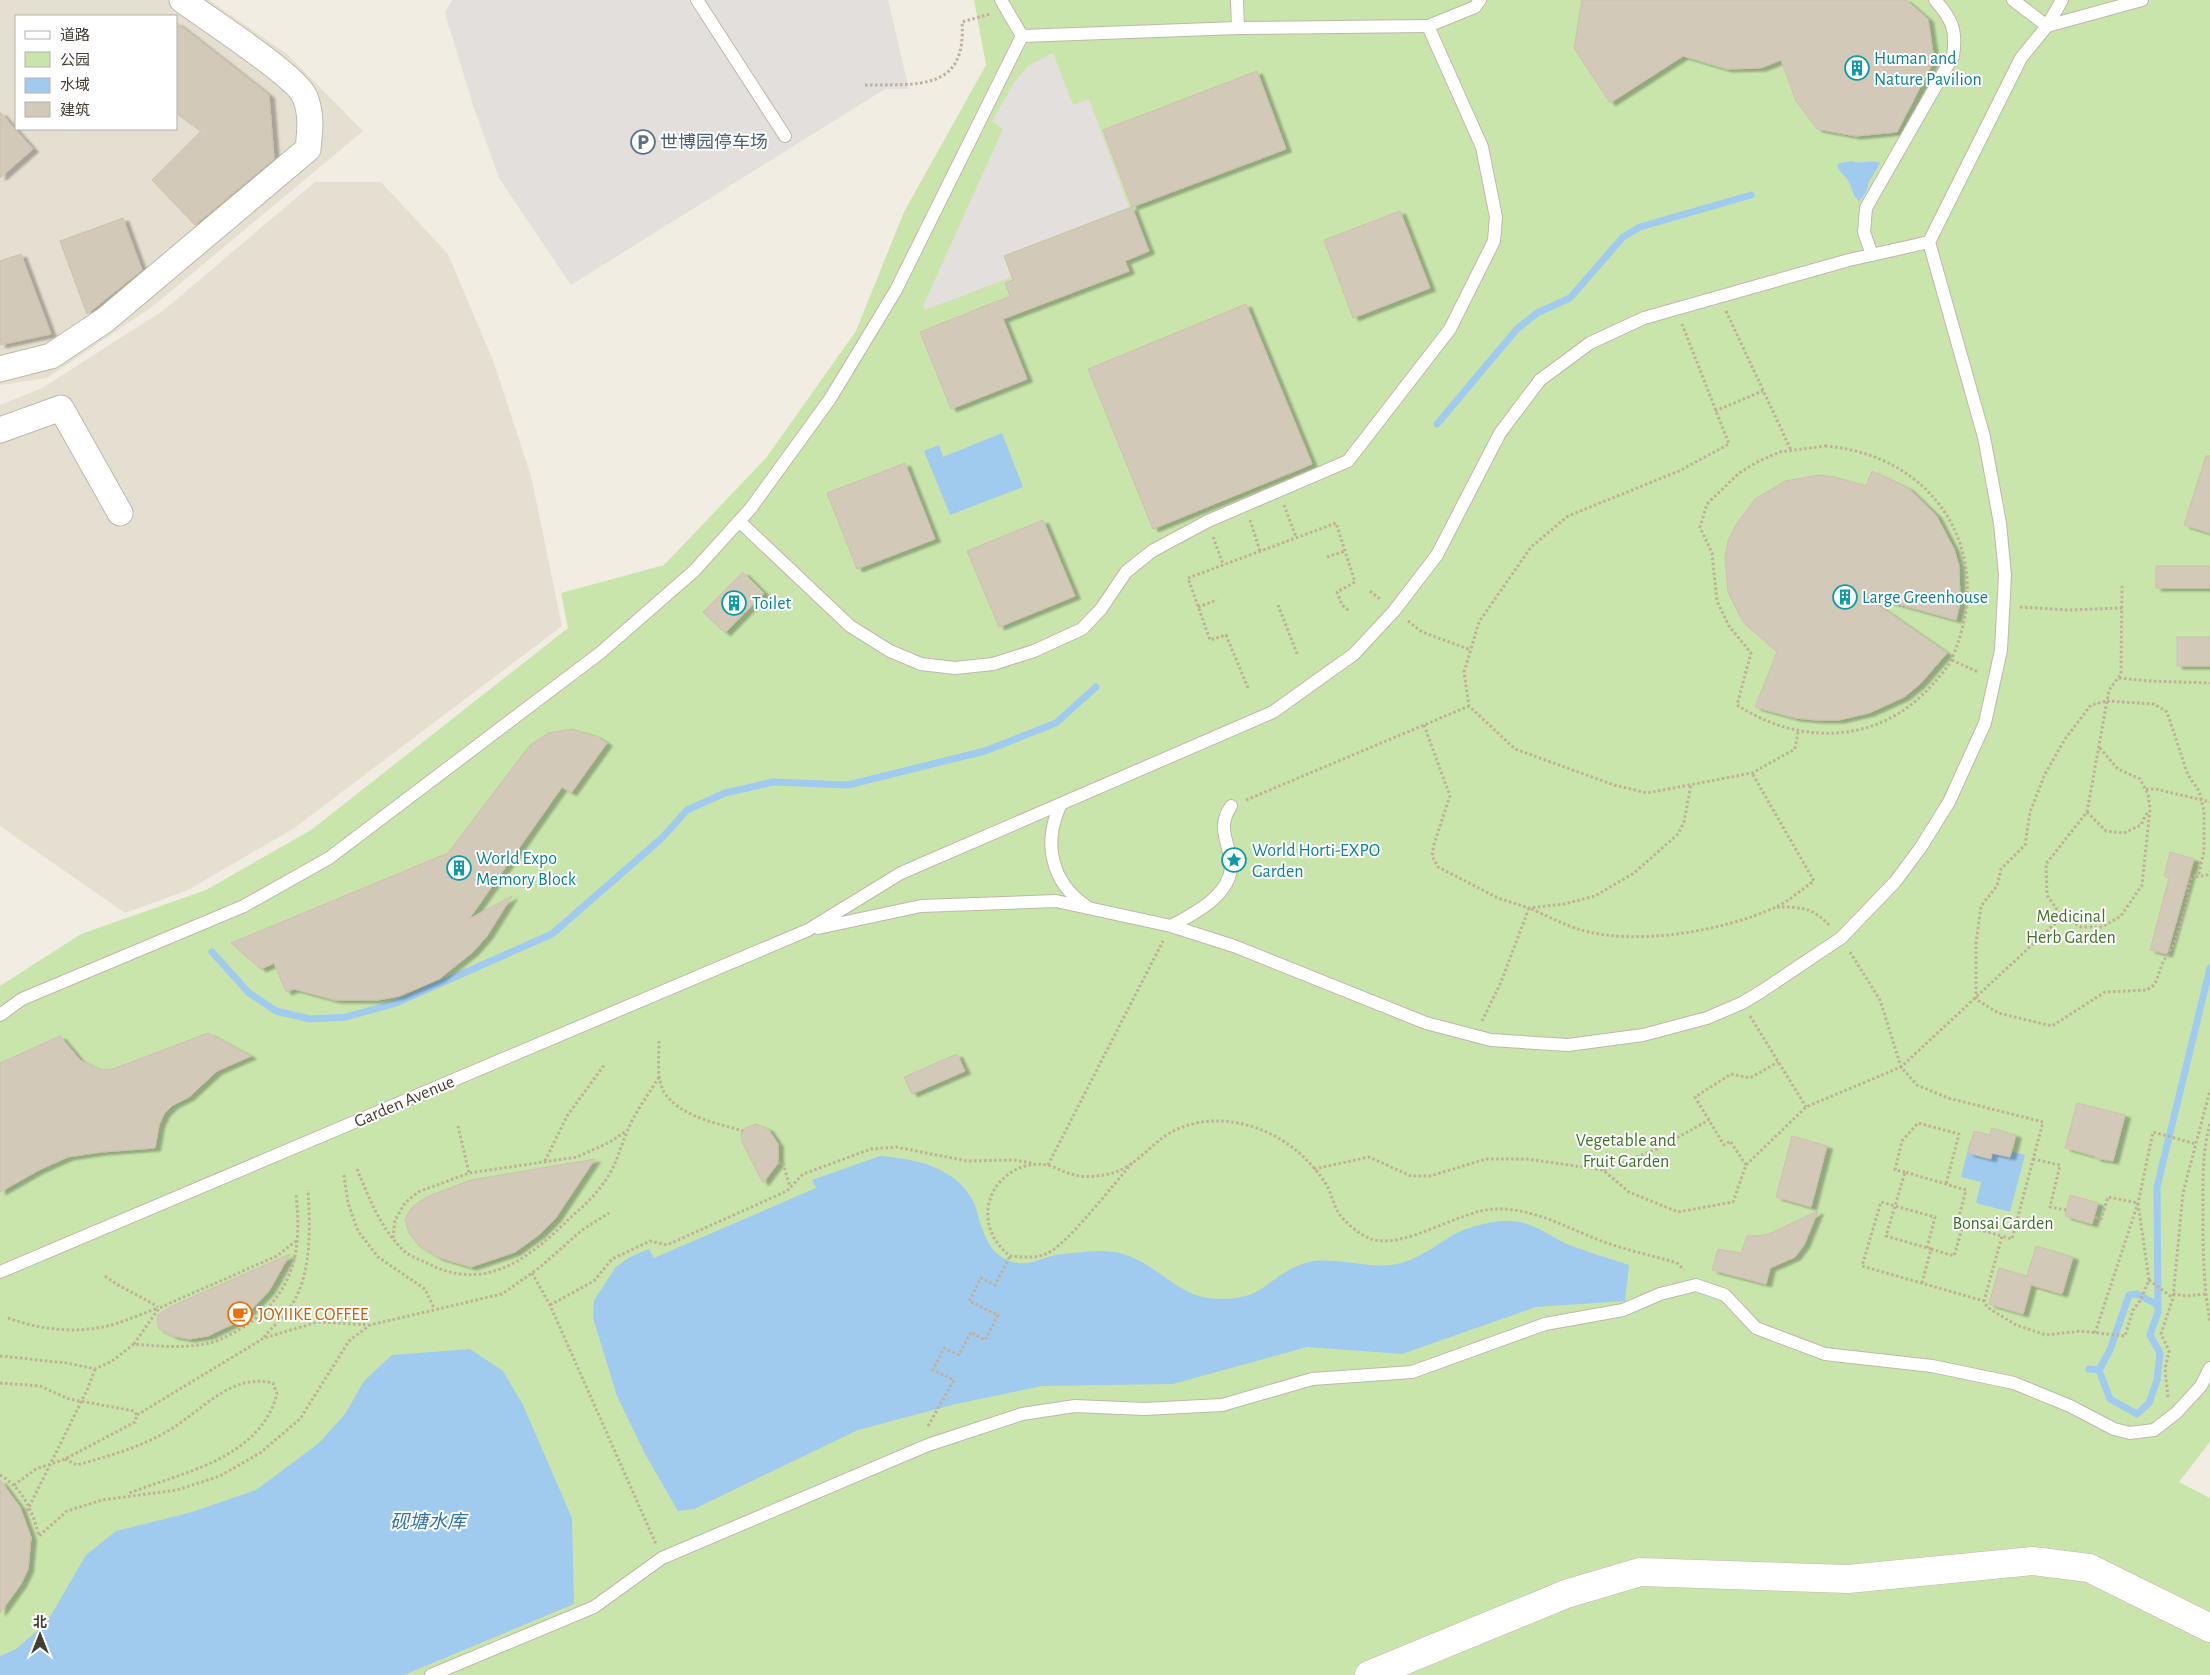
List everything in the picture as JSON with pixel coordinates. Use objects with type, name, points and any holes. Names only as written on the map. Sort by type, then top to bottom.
[{"type":"street","points":[[0,369],[51,356],[105,320],[308,150],[311,122],[305,95],[295,84],[182,0]]},
{"type":"street","points":[[0,430],[61,408],[120,513]]},
{"type":"street","points":[[1369,1675],[1566,1594],[1640,1572],[1848,1579],[2034,1561],[2089,1568],[2210,1628]]},
{"type":"lane","points":[[697,0],[785,136]]},
{"type":"lane","points":[[1237,0],[1238,28]]},
{"type":"lane","points":[[1022,36],[1238,28],[1428,26],[1475,7],[1480,0]]},
{"type":"lane","points":[[1872,255],[1864,232],[1866,208],[1953,56],[1955,39],[1949,16],[1935,0]]},
{"type":"lane","points":[[2013,0],[2047,26]]},
{"type":"lane","points":[[808,930],[921,906],[1056,901],[1171,926],[1234,946],[1426,1023],[1491,1040],[1568,1045],[1643,1035],[1706,1018],[1742,1003],[1841,938],[1895,882],[1949,802],[1985,723],[2002,650],[2005,575],[2000,523],[1984,437],[1929,242],[2021,58],[2047,26],[2062,0]]},
{"type":"lane","points":[[2047,26],[2142,0]]},
{"type":"lane","points":[[1004,4],[1022,36]]},
{"type":"lane","points":[[739,521],[850,626],[890,652],[921,664],[955,668],[994,664],[1034,651],[1082,628],[1100,609],[1126,572],[1152,551],[1208,521],[1348,462],[1450,329],[1494,241],[1496,217],[1482,147],[1428,26]]},
{"type":"lane","points":[[0,1016],[22,999],[244,906],[329,858],[600,653],[694,571],[739,521],[830,399],[896,290],[1022,36]]},
{"type":"lane","points":[[808,930],[901,873],[1060,806],[1273,712],[1354,654],[1394,611],[1437,555],[1500,433],[1540,380],[1590,343],[1644,318],[1872,255],[1929,242]]},
{"type":"lane","points":[[1060,806],[1051,830],[1054,863],[1069,892],[1090,908]]},
{"type":"lane","points":[[1171,926],[1202,909],[1222,890],[1229,874],[1231,860],[1224,834],[1223,818],[1231,806]]},
{"type":"lane","name":"Garden Avenue","points":[[0,1272],[808,930]]},
{"type":"lane","points":[[431,1675],[594,1608],[662,1558],[928,1445],[1022,1414],[1075,1406],[1144,1409],[1222,1405],[1312,1379],[1412,1372],[1545,1324],[1623,1310],[1660,1294],[1696,1286],[1725,1295],[1756,1328],[1825,1354],[1932,1366],[2014,1383],[2070,1406],[2114,1429],[2130,1433],[2154,1430],[2170,1417],[2201,1386],[2210,1368]]},
{"type":"path","points":[[865,85],[916,84],[935,80],[953,69],[960,58],[964,36],[962,22],[1004,4]]},
{"type":"path","points":[[1719,297],[1791,450]]},
{"type":"path","points":[[1676,309],[1729,444],[1679,471],[1568,516],[1532,547],[1479,622],[1464,672],[1468,706],[1515,749],[1605,781],[1647,793],[1752,773],[1795,749],[1798,732]]},
{"type":"path","points":[[1715,411],[1763,391]]},
{"type":"path","points":[[1825,446],[1848,448],[1870,453],[1910,474],[1941,506],[1953,526],[1966,569],[1966,614],[1952,660],[1924,693],[1907,708],[1866,728],[1844,733],[1798,732],[1763,721],[1736,706],[1751,653],[1729,626],[1717,601],[1712,553],[1700,526],[1707,504],[1728,482],[1759,461],[1791,450],[1825,446]]},
{"type":"path","points":[[1279,491],[1296,537]]},
{"type":"path","points":[[1245,505],[1260,550]]},
{"type":"path","points":[[1208,521],[1223,564]]},
{"type":"path","points":[[1248,688],[1226,635],[1210,640],[1188,578],[1336,523],[1355,582],[1337,592],[1342,605],[1350,612]]},
{"type":"path","points":[[1327,557],[1345,550]]},
{"type":"path","points":[[2098,746],[2118,769],[2140,779],[2146,789],[2150,809],[2142,885],[2121,916],[2102,927],[2081,927],[2062,917],[2047,896],[2046,864],[2087,812],[2098,746],[2108,690],[2121,674],[2122,586]]},
{"type":"path","points":[[1370,591],[1422,632],[1471,650]]},
{"type":"path","points":[[1198,608],[1217,600]]},
{"type":"path","points":[[1278,604],[1298,656]]},
{"type":"path","points":[[2004,607],[2070,610],[2122,608]]},
{"type":"path","points":[[1952,660],[1995,680]]},
{"type":"path","points":[[2118,678],[2210,683]]},
{"type":"path","points":[[2106,701],[2154,704],[2168,712],[2188,775],[2199,791],[2204,811],[2204,852],[2200,872],[2191,879],[2188,899],[2175,942],[2163,962],[2155,984],[2147,990],[2105,992],[2052,1026],[1998,1013],[1976,999],[1976,943],[1981,906],[1997,886],[2002,869],[2025,845],[2030,812],[2045,774],[2065,739],[2091,706],[2106,701]]},
{"type":"path","points":[[1231,806],[1468,706]]},
{"type":"path","points":[[1424,725],[1450,796],[1434,844],[1432,856],[1438,867],[1498,898],[1530,908],[1580,930],[1623,936],[1666,935],[1708,930],[1777,906],[1814,881],[1752,773]]},
{"type":"path","points":[[1530,908],[1564,904],[1595,896],[1634,873],[1678,834],[1684,822],[1691,784]]},
{"type":"path","points":[[2146,789],[2156,789],[2210,802]]},
{"type":"path","points":[[2087,812],[2106,831],[2124,833],[2141,825],[2150,809]]},
{"type":"path","points":[[2195,877],[2206,875],[2210,872]]},
{"type":"path","points":[[1777,906],[1800,906],[1818,913],[1841,938],[1880,1000],[1902,1067],[1917,1085],[1948,1098],[2042,1122],[2012,1239],[1957,1224],[1966,1190],[1895,1170],[1902,1141],[1918,1123],[1959,1134],[1946,1184]]},
{"type":"path","points":[[1475,1036],[1501,982],[1530,908]]},
{"type":"path","points":[[1603,1170],[1629,1192],[1678,1212],[1733,1202],[1746,1165],[1806,1107],[1902,1067],[2062,917]]},
{"type":"path","points":[[1048,1165],[1171,926]]},
{"type":"path","points":[[1742,1003],[1806,1107]]},
{"type":"path","points":[[659,1041],[660,1077],[664,1091],[676,1104],[694,1116],[743,1131]]},
{"type":"path","points":[[1746,1165],[1730,1140],[1724,1145],[1695,1097],[1732,1074],[1750,1078],[1778,1062]]},
{"type":"path","points":[[544,1162],[566,1116],[605,1064]]},
{"type":"path","points":[[357,1169],[371,1205],[393,1238],[406,1252],[432,1266],[458,1275],[481,1275],[507,1268],[540,1247],[598,1191],[617,1164],[627,1131],[660,1077]]},
{"type":"path","points":[[2170,1417],[2165,1369],[2169,1351],[2161,1334],[2173,1296],[2183,1193],[2210,1090]]},
{"type":"path","points":[[1314,1169],[1369,1157],[1411,1176],[1430,1176],[1486,1159],[1527,1159],[1603,1170],[1657,1149],[1709,1120]]},
{"type":"path","points":[[1036,1164],[1023,1166],[1002,1179],[989,1201],[988,1220],[993,1237],[1010,1256],[1030,1258],[1048,1253],[1063,1241],[1132,1164],[1164,1136],[1189,1124],[1221,1121],[1253,1125],[1283,1140],[1303,1156],[1325,1182],[1339,1213],[1352,1226],[1372,1239],[1394,1240],[1472,1212],[1494,1209],[1522,1210],[1609,1243],[1677,1262],[1696,1286]]},
{"type":"path","points":[[2210,1124],[2206,1140],[2203,1186],[2205,1294],[2210,1321]]},
{"type":"path","points":[[458,1126],[469,1174]]},
{"type":"path","points":[[393,1238],[395,1220],[405,1203],[418,1192],[469,1174],[577,1157],[610,1142],[627,1131]]},
{"type":"path","points":[[2095,1333],[2138,1203],[2153,1132],[2196,1144]]},
{"type":"path","points":[[550,1305],[594,1281],[612,1259],[650,1241],[667,1245],[787,1191],[803,1174],[871,1149],[896,1147],[966,1161],[1014,1160],[1048,1165],[1076,1176],[1113,1173],[1132,1164]]},
{"type":"path","points":[[2033,1159],[2060,1165],[2050,1207],[2066,1210]]},
{"type":"path","points":[[778,1163],[783,1163],[790,1188]]},
{"type":"path","points":[[1905,1172],[1886,1236],[1954,1256],[1963,1225]]},
{"type":"path","points":[[344,1174],[348,1203],[358,1231],[378,1257],[403,1276],[426,1289],[434,1308]]},
{"type":"path","points":[[264,1338],[294,1301],[307,1262],[310,1225],[308,1190]]},
{"type":"path","points":[[134,1344],[177,1348],[202,1345],[231,1336],[257,1318],[275,1300],[290,1277],[300,1225],[296,1195]]},
{"type":"path","points":[[2094,1217],[2101,1218],[2108,1198],[2138,1203]]},
{"type":"path","points":[[1927,1248],[1936,1217],[1881,1202],[1862,1266],[1984,1301]]},
{"type":"path","points":[[2002,1236],[1984,1301],[1987,1307],[2016,1325],[2046,1335],[2080,1331],[2125,1336],[2133,1310],[2140,1301],[2149,1280],[2138,1203]]},
{"type":"path","points":[[14,1486],[36,1469],[65,1459],[135,1422],[137,1415],[264,1338],[318,1322],[370,1325],[434,1308],[502,1294],[532,1273],[582,1230],[609,1213]]},
{"type":"path","points":[[8,1318],[30,1326],[58,1330],[106,1326],[159,1308],[277,1256],[298,1239]]},
{"type":"path","points":[[1922,1283],[1932,1249]]},
{"type":"path","points":[[926,1428],[954,1380],[932,1370],[944,1348],[959,1355],[970,1332],[985,1340],[998,1315],[969,1301],[981,1278],[995,1285],[1010,1256]]},
{"type":"path","points":[[532,1273],[550,1305],[662,1558]]},
{"type":"path","points":[[105,1276],[123,1290],[141,1296],[159,1308]]},
{"type":"path","points":[[2149,1280],[2173,1296],[2205,1294]]},
{"type":"path","points":[[0,1356],[67,1363],[94,1369],[112,1360],[134,1344],[159,1308]]},
{"type":"path","points":[[0,1474],[14,1486],[28,1503],[35,1519],[39,1536],[67,1511],[122,1496],[177,1490],[220,1476],[260,1452],[300,1418],[349,1341],[370,1325]]},
{"type":"path","points":[[27,1511],[88,1388],[94,1369]]},
{"type":"path","points":[[65,1459],[77,1465],[119,1454],[171,1430],[226,1389],[249,1381],[261,1380],[273,1383],[277,1394],[274,1406],[254,1434],[238,1448],[198,1469],[122,1496]]},
{"type":"path","points":[[0,1383],[40,1386],[69,1399],[134,1411],[137,1415]]},
{"type":"shaded area","points":[[0,0],[209,0],[287,54],[363,131],[152,307],[47,378],[0,385]]},
{"type":"shaded area","name":"世博园停车场","points":[[452,0],[888,0],[909,89],[885,89],[571,285],[499,178],[473,105],[445,13]]},
{"type":"shaded area","points":[[1053,53],[1073,105],[1089,99],[1129,207],[1004,256],[1012,277],[925,310],[923,306],[1003,129],[992,121],[1015,81],[1028,66]]},
{"type":"shaded area","points":[[315,182],[381,182],[448,254],[494,363],[531,476],[562,626],[293,829],[188,890],[125,913],[0,826],[0,405],[42,388],[164,310]]},
{"type":"green space","name":"World Horti-EXPO Garden","points":[[974,0],[2210,0],[2210,1442],[2179,1482],[2210,1498],[2210,1675],[0,1675],[0,986],[81,934],[206,890],[311,830],[568,628],[561,593],[664,565],[766,458],[856,331],[904,212],[986,65]]},
{"type":"water","points":[[1851,161],[1880,163],[1863,197],[1859,201],[1837,164]]},
{"type":"water","points":[[1002,433],[1023,487],[950,515],[924,451],[939,445],[943,457]]},
{"type":"water","points":[[1970,1141],[2025,1155],[2010,1212],[1976,1203],[1981,1182],[1961,1177]]},
{"type":"water","points":[[880,1156],[919,1162],[932,1166],[955,1179],[972,1199],[988,1243],[998,1255],[1012,1262],[1026,1263],[1055,1255],[1095,1251],[1114,1252],[1140,1261],[1184,1290],[1196,1295],[1214,1299],[1227,1299],[1252,1294],[1288,1270],[1301,1264],[1330,1261],[1376,1265],[1397,1264],[1422,1254],[1461,1231],[1500,1221],[1515,1221],[1541,1230],[1569,1245],[1629,1265],[1625,1301],[1536,1307],[1402,1354],[1307,1347],[1173,1384],[1042,1386],[956,1404],[858,1430],[694,1509],[678,1511],[645,1454],[617,1396],[593,1318],[594,1300],[616,1267],[630,1257],[649,1249],[654,1258],[816,1188],[812,1180]]},
{"type":"water","name":"砚塘水库","points":[[470,1349],[503,1371],[523,1405],[572,1518],[574,1604],[404,1675],[0,1675],[0,1656],[16,1649],[47,1622],[86,1555],[116,1531],[192,1512],[256,1490],[319,1443],[345,1414],[364,1381],[392,1355]]},
{"type":"building","name":"Human and Nature Pavilion","points":[[1582,0],[1906,0],[1928,19],[1934,60],[1897,132],[1856,136],[1817,129],[1796,101],[1781,60],[1761,68],[1727,69],[1683,56],[1610,103],[1574,48]]},
{"type":"building","points":[[178,24],[269,95],[274,159],[195,225],[152,180],[201,131],[178,114]]},
{"type":"building","points":[[1257,71],[1286,149],[1132,207],[1103,130]]},
{"type":"building","points":[[0,112],[33,149],[0,178]]},
{"type":"building","points":[[1132,207],[1149,251],[1125,261],[1129,271],[1003,319],[1027,379],[951,409],[920,332],[1010,296],[1005,283],[1013,280],[1004,256]]},
{"type":"building","points":[[1400,211],[1430,288],[1353,318],[1324,240]]},
{"type":"building","points":[[123,218],[142,270],[87,314],[60,241]]},
{"type":"building","points":[[21,254],[51,334],[0,345],[0,261]]},
{"type":"building","points":[[1246,304],[1312,464],[1153,529],[1088,369]]},
{"type":"building","points":[[2206,456],[2210,456],[2210,533],[2184,525]]},
{"type":"building","points":[[905,463],[935,539],[857,569],[827,493]]},
{"type":"building","name":"Large Greenhouse","points":[[1872,471],[1908,488],[1936,515],[1954,549],[1959,566],[1960,603],[1956,620],[1862,594],[1947,653],[1920,684],[1904,697],[1869,713],[1839,720],[1816,720],[1795,718],[1755,707],[1777,652],[1743,622],[1728,592],[1725,558],[1728,541],[1735,526],[1755,499],[1785,481],[1818,475],[1835,477],[1866,486]]},
{"type":"building","points":[[1043,520],[1075,596],[999,627],[967,551]]},
{"type":"building","points":[[2156,566],[2210,566],[2210,588],[2156,588]]},
{"type":"building","name":"Toilet","points":[[743,572],[764,593],[725,633],[703,612]]},
{"type":"building","points":[[2177,637],[2210,637],[2210,666],[2177,666]]},
{"type":"building","name":"World Expo Memory Block","points":[[572,729],[596,736],[607,743],[571,793],[562,787],[469,919],[512,896],[487,936],[473,952],[439,979],[399,996],[378,1000],[335,1000],[294,989],[286,992],[274,963],[261,969],[231,943],[448,853],[530,745],[548,733]]},
{"type":"building","points":[[2170,852],[2194,859],[2167,954],[2150,950],[2169,878],[2164,876]]},
{"type":"building","points":[[208,1033],[251,1056],[217,1071],[189,1097],[173,1105],[164,1114],[159,1125],[155,1148],[101,1152],[68,1157],[39,1170],[0,1192],[0,1063],[60,1036],[80,1060],[101,1070],[113,1069]]},
{"type":"building","points":[[957,1054],[965,1071],[912,1094],[904,1077]]},
{"type":"building","points":[[2077,1103],[2125,1115],[2113,1161],[2095,1158],[2095,1156],[2065,1148]]},
{"type":"building","points":[[756,1124],[768,1129],[778,1144],[778,1163],[763,1183],[742,1142],[741,1134],[745,1128]]},
{"type":"building","points":[[1992,1128],[2016,1135],[2010,1157],[1992,1153],[1991,1159],[1968,1153],[1974,1131],[1990,1135]]},
{"type":"building","points":[[1792,1136],[1827,1146],[1811,1207],[1776,1197]]},
{"type":"building","points":[[595,1159],[555,1219],[540,1234],[515,1252],[471,1267],[437,1257],[418,1245],[409,1233],[405,1220],[408,1213],[414,1205],[429,1196],[471,1180]]},
{"type":"building","points":[[2070,1195],[2098,1203],[2092,1224],[2065,1216]]},
{"type":"building","points":[[1818,1211],[1804,1245],[1795,1257],[1770,1268],[1766,1284],[1712,1270],[1718,1249],[1741,1253],[1747,1236],[1771,1233]]},
{"type":"building","points":[[2036,1246],[2073,1257],[2062,1294],[2031,1285],[2023,1314],[1989,1304],[1999,1268],[2027,1276]]},
{"type":"building","points":[[290,1254],[269,1291],[241,1320],[208,1336],[189,1339],[173,1336],[159,1329],[158,1315],[170,1307]]},
{"type":"building","points":[[0,1480],[20,1507],[31,1537],[28,1569],[21,1584],[0,1613]]},
{"type":"waterway","points":[[1437,424],[1517,329],[1537,313],[1570,298],[1623,237],[1640,227],[1751,195]]},
{"type":"waterway","points":[[212,952],[249,993],[276,1011],[310,1019],[346,1017],[396,1003],[552,934],[662,838],[687,810],[725,793],[773,782],[848,785],[985,751],[1056,723],[1096,687]]},
{"type":"waterway","points":[[2099,1370],[2110,1399],[2137,1414],[2149,1403],[2157,1380],[2160,1353],[2150,1335],[2158,1312],[2157,1187],[2210,968]]},
{"type":"waterway","points":[[2089,1369],[2099,1370],[2110,1350],[2129,1295],[2137,1294],[2158,1305]]},
{"type":"place","name":"Human and Nature Pavilion","points":[[1857,68]]},
{"type":"place","name":"世博园停车场","points":[[643,142]]},
{"type":"place","name":"Large Greenhouse","points":[[1845,597]]},
{"type":"place","name":"Toilet","points":[[734,603]]},
{"type":"place","name":"World Horti-EXPO Garden","points":[[1234,860]]},
{"type":"place","name":"World Expo Memory Block","points":[[459,868]]},
{"type":"place","name":"JOYIIKE COFFEE","points":[[240,1314]]},
{"type":"park label","name":"Medicinal Herb Garden","points":[[2071,926]]},
{"type":"park label","name":"Vegetable and Fruit Garden","points":[[1626,1150]]},
{"type":"park label","name":"Bonsai Garden","points":[[2003,1223]]}]
